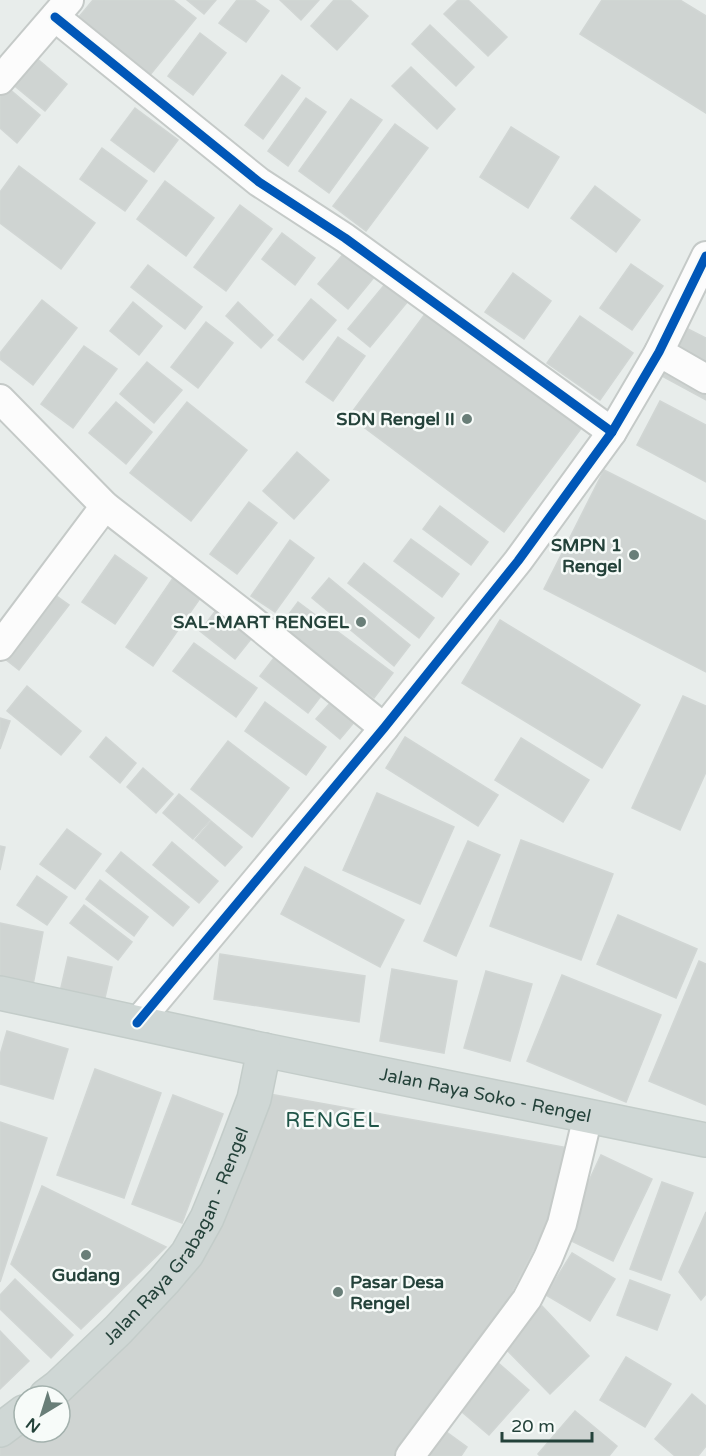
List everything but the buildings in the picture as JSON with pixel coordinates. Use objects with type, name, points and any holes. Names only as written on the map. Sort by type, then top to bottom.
[{"type":"main road","name":"Jalan Raya Soko - Rengel","points":[[0,993],[264,1050],[706,1140]]},
{"type":"main road","name":"Jalan Raya Grabagan - Rengel","points":[[61,1384],[118,1330],[187,1254],[207,1218],[254,1099],[264,1050]]},
{"type":"street","points":[[0,80],[62,8],[259,182],[345,238],[612,432]]},
{"type":"street","points":[[137,1023],[384,728],[518,561],[612,432],[659,352],[706,256]]},
{"type":"street","points":[[659,352],[706,379]]},
{"type":"street","points":[[0,399],[105,506],[249,618],[384,728]]},
{"type":"street","points":[[0,646],[105,506]]},
{"type":"street","points":[[410,1456],[527,1299],[543,1269],[562,1224],[588,1116]]},
{"type":"cycle path","points":[[55,17],[259,182],[345,238],[612,432]]},
{"type":"cycle path","points":[[137,1023],[384,728],[518,561],[612,432],[659,352],[706,256]]},
{"type":"place","name":"SDN Rengel II","points":[[467,419]]},
{"type":"place","name":"SMPN 1 Rengel","points":[[634,555]]},
{"type":"place","name":"SAL-MART RENGEL","points":[[361,622]]},
{"type":"place","name":"Gudang","points":[[86,1255]]},
{"type":"place","name":"Pasar Desa Rengel","points":[[338,1292]]},
{"type":"district","name":"RENGEL","points":[[333,1120]]}]
